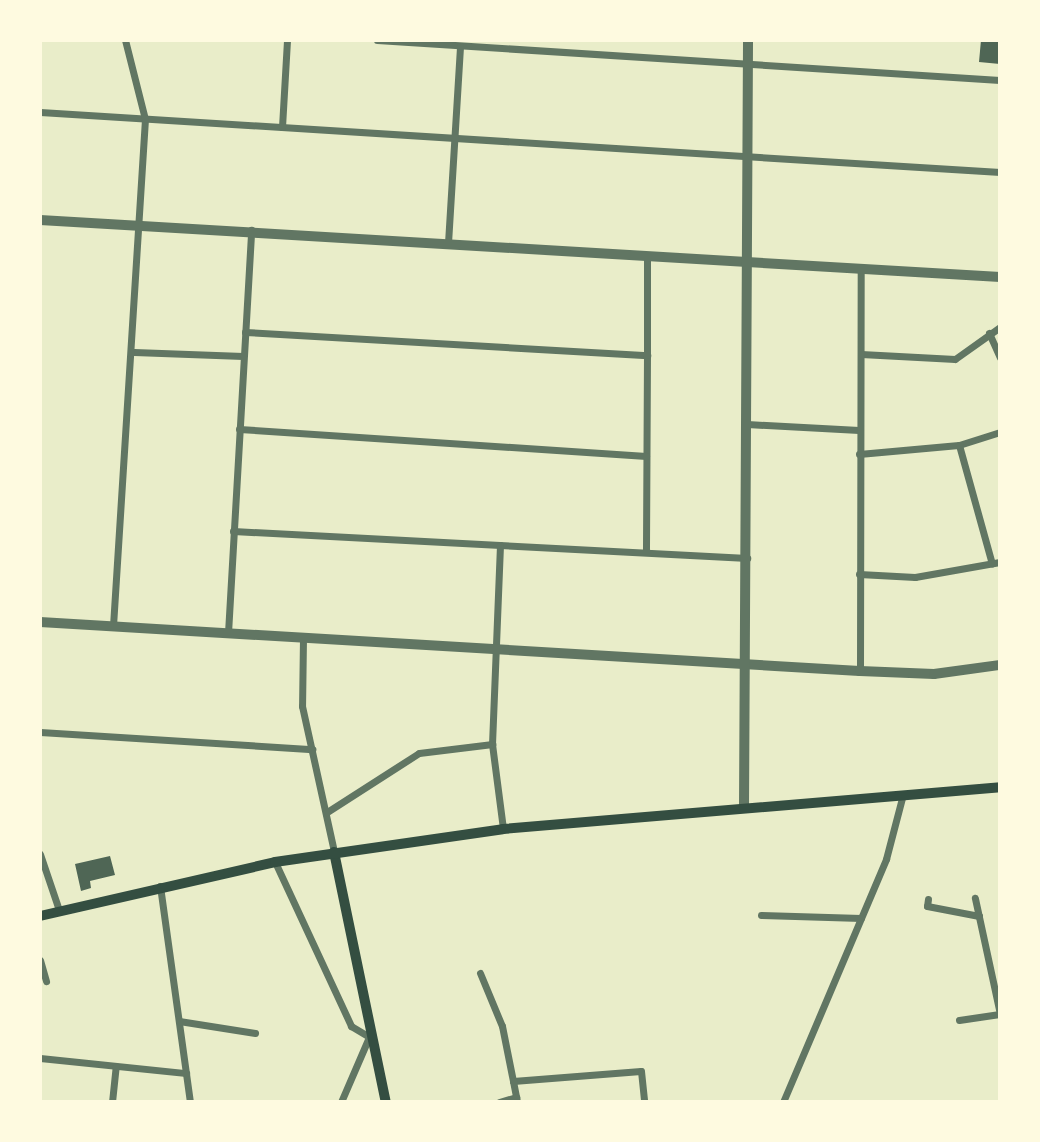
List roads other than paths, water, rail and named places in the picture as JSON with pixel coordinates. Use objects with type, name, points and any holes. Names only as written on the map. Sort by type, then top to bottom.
[{"type":"main road","points":[[40,916],[160,885],[275,862],[503,829],[1000,787]]},
{"type":"main road","points":[[334,852],[369,1037],[386,1102]]},
{"type":"street","points":[[113,626],[134,352],[145,119],[125,40]]},
{"type":"street","points":[[282,127],[287,40]]},
{"type":"street","points":[[377,40],[1000,80]]},
{"type":"street","points":[[744,808],[748,40]]},
{"type":"street","points":[[448,243],[460,46]]},
{"type":"street","points":[[40,112],[1000,172]]},
{"type":"street","points":[[40,220],[251,230],[1000,277]]},
{"type":"street","points":[[228,633],[251,230]]},
{"type":"street","points":[[646,552],[648,256]]},
{"type":"street","points":[[860,671],[861,269]]},
{"type":"street","points":[[861,354],[955,359],[1000,327]]},
{"type":"street","points":[[245,331],[647,355]]},
{"type":"street","points":[[989,333],[1000,358]]},
{"type":"street","points":[[134,352],[243,356]]},
{"type":"street","points":[[747,424],[859,430]]},
{"type":"street","points":[[239,429],[646,456]]},
{"type":"street","points":[[859,454],[959,445],[1000,432]]},
{"type":"street","points":[[859,574],[915,577],[996,563],[959,445]]},
{"type":"street","points":[[233,531],[747,558]]},
{"type":"street","points":[[500,545],[492,744],[503,829]]},
{"type":"street","points":[[40,622],[860,671],[934,674],[1000,665]]},
{"type":"street","points":[[303,638],[302,706],[334,852]]},
{"type":"street","points":[[40,732],[312,749]]},
{"type":"street","points":[[327,812],[419,753],[492,744]]},
{"type":"street","points":[[783,1102],[861,918],[903,794]]},
{"type":"street","points":[[40,854],[59,910]]},
{"type":"street","points":[[275,862],[351,1026],[369,1037],[341,1102]]},
{"type":"street","points":[[160,885],[190,1102]]},
{"type":"street","points":[[959,1020],[1000,1014],[975,898]]},
{"type":"street","points":[[928,899],[927,906],[979,916]]},
{"type":"street","points":[[761,915],[861,918]]},
{"type":"street","points":[[40,960],[46,981]]},
{"type":"street","points":[[480,973],[502,1026],[517,1099],[499,1102]]},
{"type":"street","points":[[179,1021],[255,1033]]},
{"type":"street","points":[[40,1058],[186,1073]]},
{"type":"street","points":[[112,1102],[116,1066]]},
{"type":"street","points":[[513,1081],[641,1071],[644,1102]]}]
